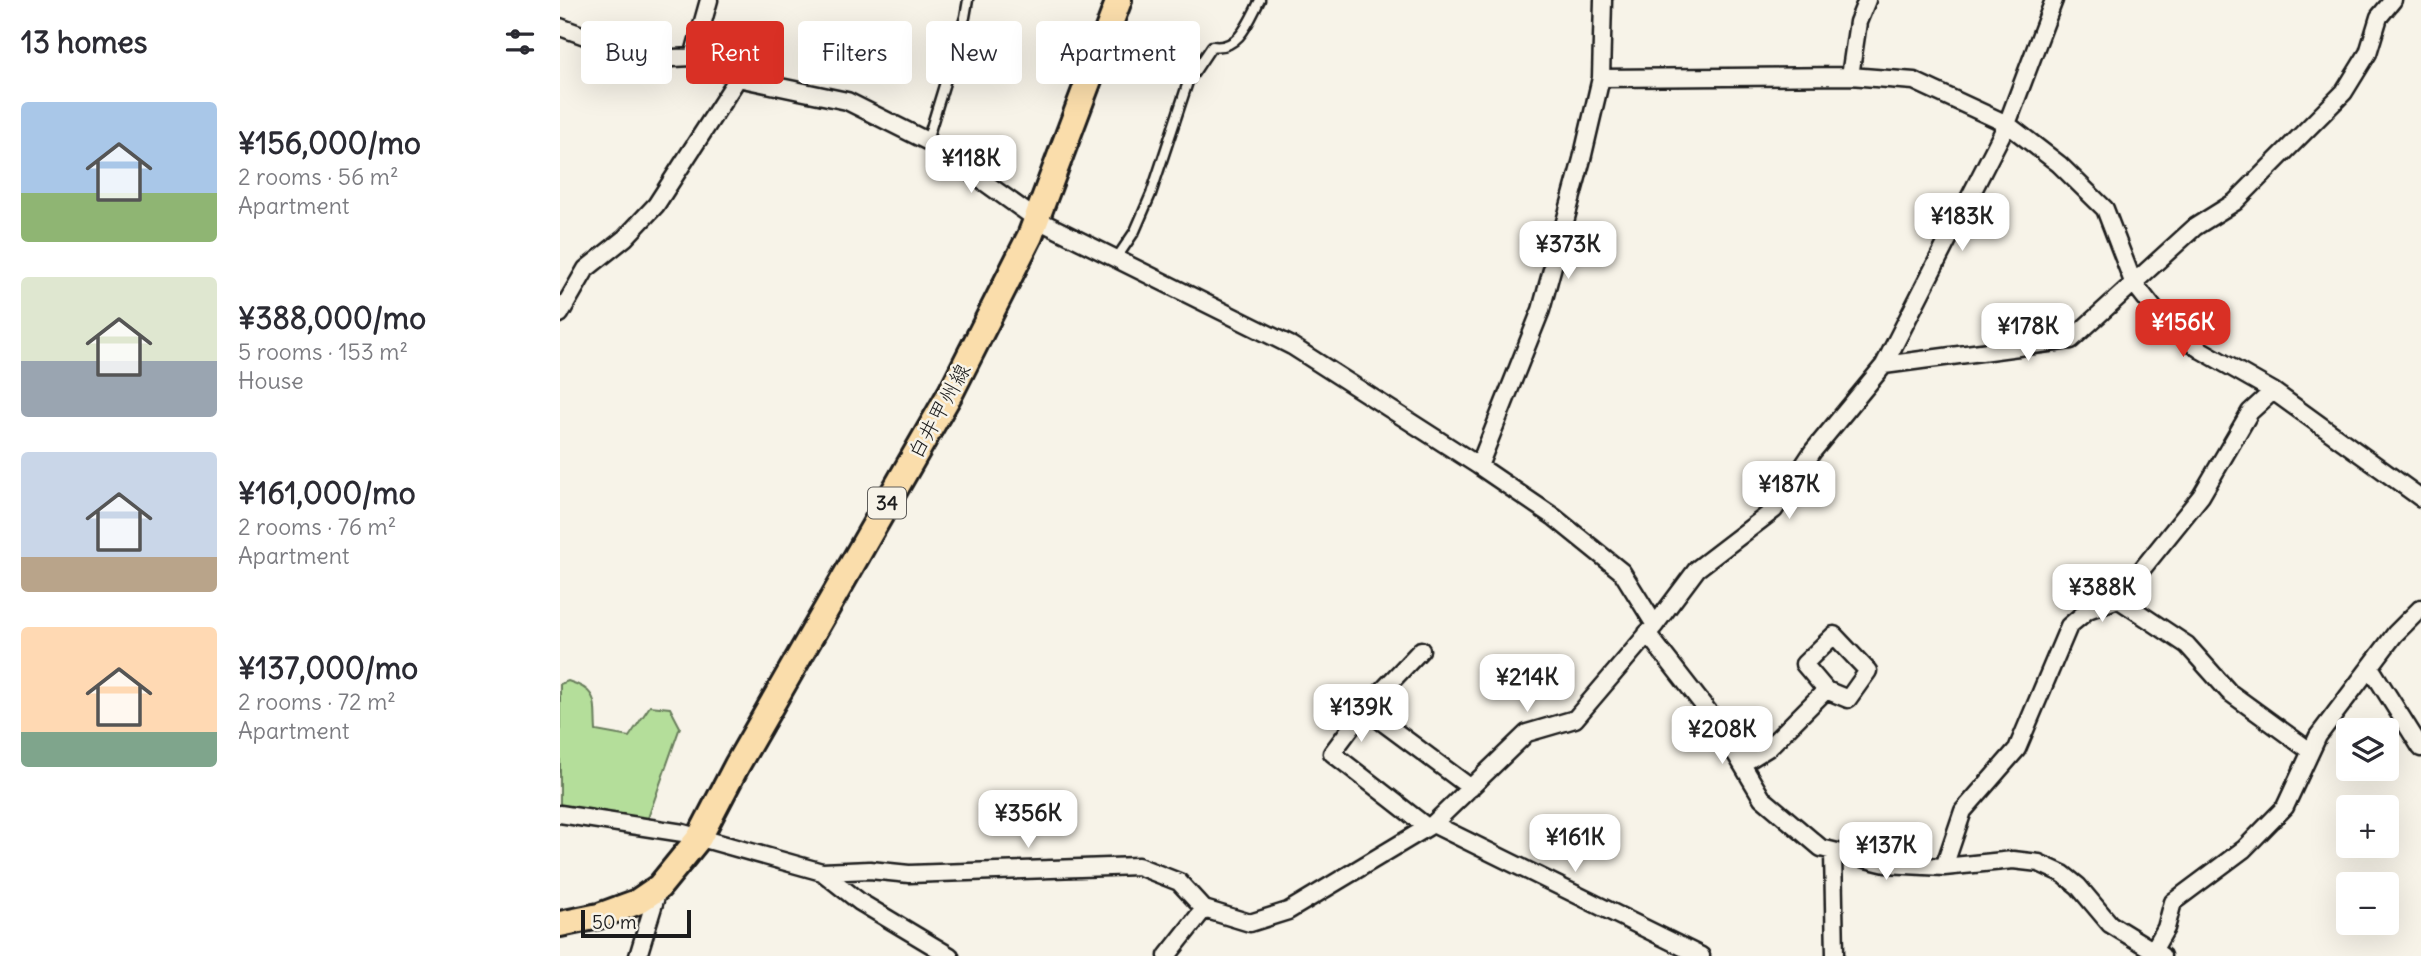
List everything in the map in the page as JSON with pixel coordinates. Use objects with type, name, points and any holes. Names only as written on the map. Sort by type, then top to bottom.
[{"type":"main road","name":"白井甲州線","points":[[560,924],[599,916],[637,902],[659,887],[699,838],[737,765],[951,392],[1036,219],[1119,0]]},
{"type":"street","points":[[703,21],[709,0]]},
{"type":"street","points":[[1479,467],[1541,310],[1601,78],[1603,0]]},
{"type":"street","points":[[1850,76],[1858,22],[1867,0]]},
{"type":"street","points":[[560,814],[636,824],[699,838],[822,872],[870,870],[909,874],[1138,866],[1179,883],[1204,909],[1250,923],[1288,911],[1430,826],[1527,733],[1575,719],[1651,629],[1697,569],[1774,510],[1813,451],[1884,365],[2007,124],[2054,0]]},
{"type":"street","points":[[1884,365],[2071,340],[2195,227],[2235,202],[2344,92],[2368,53],[2379,16],[2393,0]]},
{"type":"street","points":[[560,27],[604,43],[633,60],[686,57]]},
{"type":"street","points":[[1601,78],[1850,76],[1914,81],[2007,124],[2059,164],[2105,209],[2133,282],[2165,323],[2201,350],[2273,391],[2421,498]]},
{"type":"street","points":[[560,314],[586,269],[625,238],[656,205],[733,84]]},
{"type":"street","points":[[766,84],[847,101],[927,141],[1036,219],[1292,346],[1554,517],[1622,572],[1651,629],[1718,724],[1762,798],[1821,848],[1886,864],[1944,867],[2013,860],[2039,863],[2063,874],[2110,924],[2154,954],[2166,929],[2173,902],[2244,849],[2285,807],[2310,751],[2395,634],[2421,608]]},
{"type":"street","points":[[1944,867],[1963,811],[2017,749],[2069,626],[2088,610],[2118,598],[2201,496],[2250,412],[2273,391]]},
{"type":"street","points":[[2118,598],[2187,645],[2229,692],[2310,751]]},
{"type":"street","points":[[1420,650],[1365,709],[1332,753],[1430,826],[1701,956]]},
{"type":"street","points":[[2370,667],[2421,748]]},
{"type":"street","points":[[1742,764],[1768,748],[1826,690]]},
{"type":"street","points":[[1365,709],[1471,788]]},
{"type":"street","points":[[1833,852],[1835,956]]},
{"type":"street","points":[[822,872],[860,902],[950,956]]},
{"type":"street","points":[[638,956],[659,887]]},
{"type":"street","points":[[1167,956],[1204,909]]},
{"type":"lane","points":[[927,141],[968,0]]},
{"type":"lane","points":[[1116,259],[1135,231],[1151,194],[1188,82],[1212,46],[1223,48],[1234,43],[1260,0]]},
{"type":"green space","points":[[568,681],[586,689],[593,699],[596,731],[629,737],[650,706],[670,708],[680,727],[648,818],[560,808],[560,684]]}]
